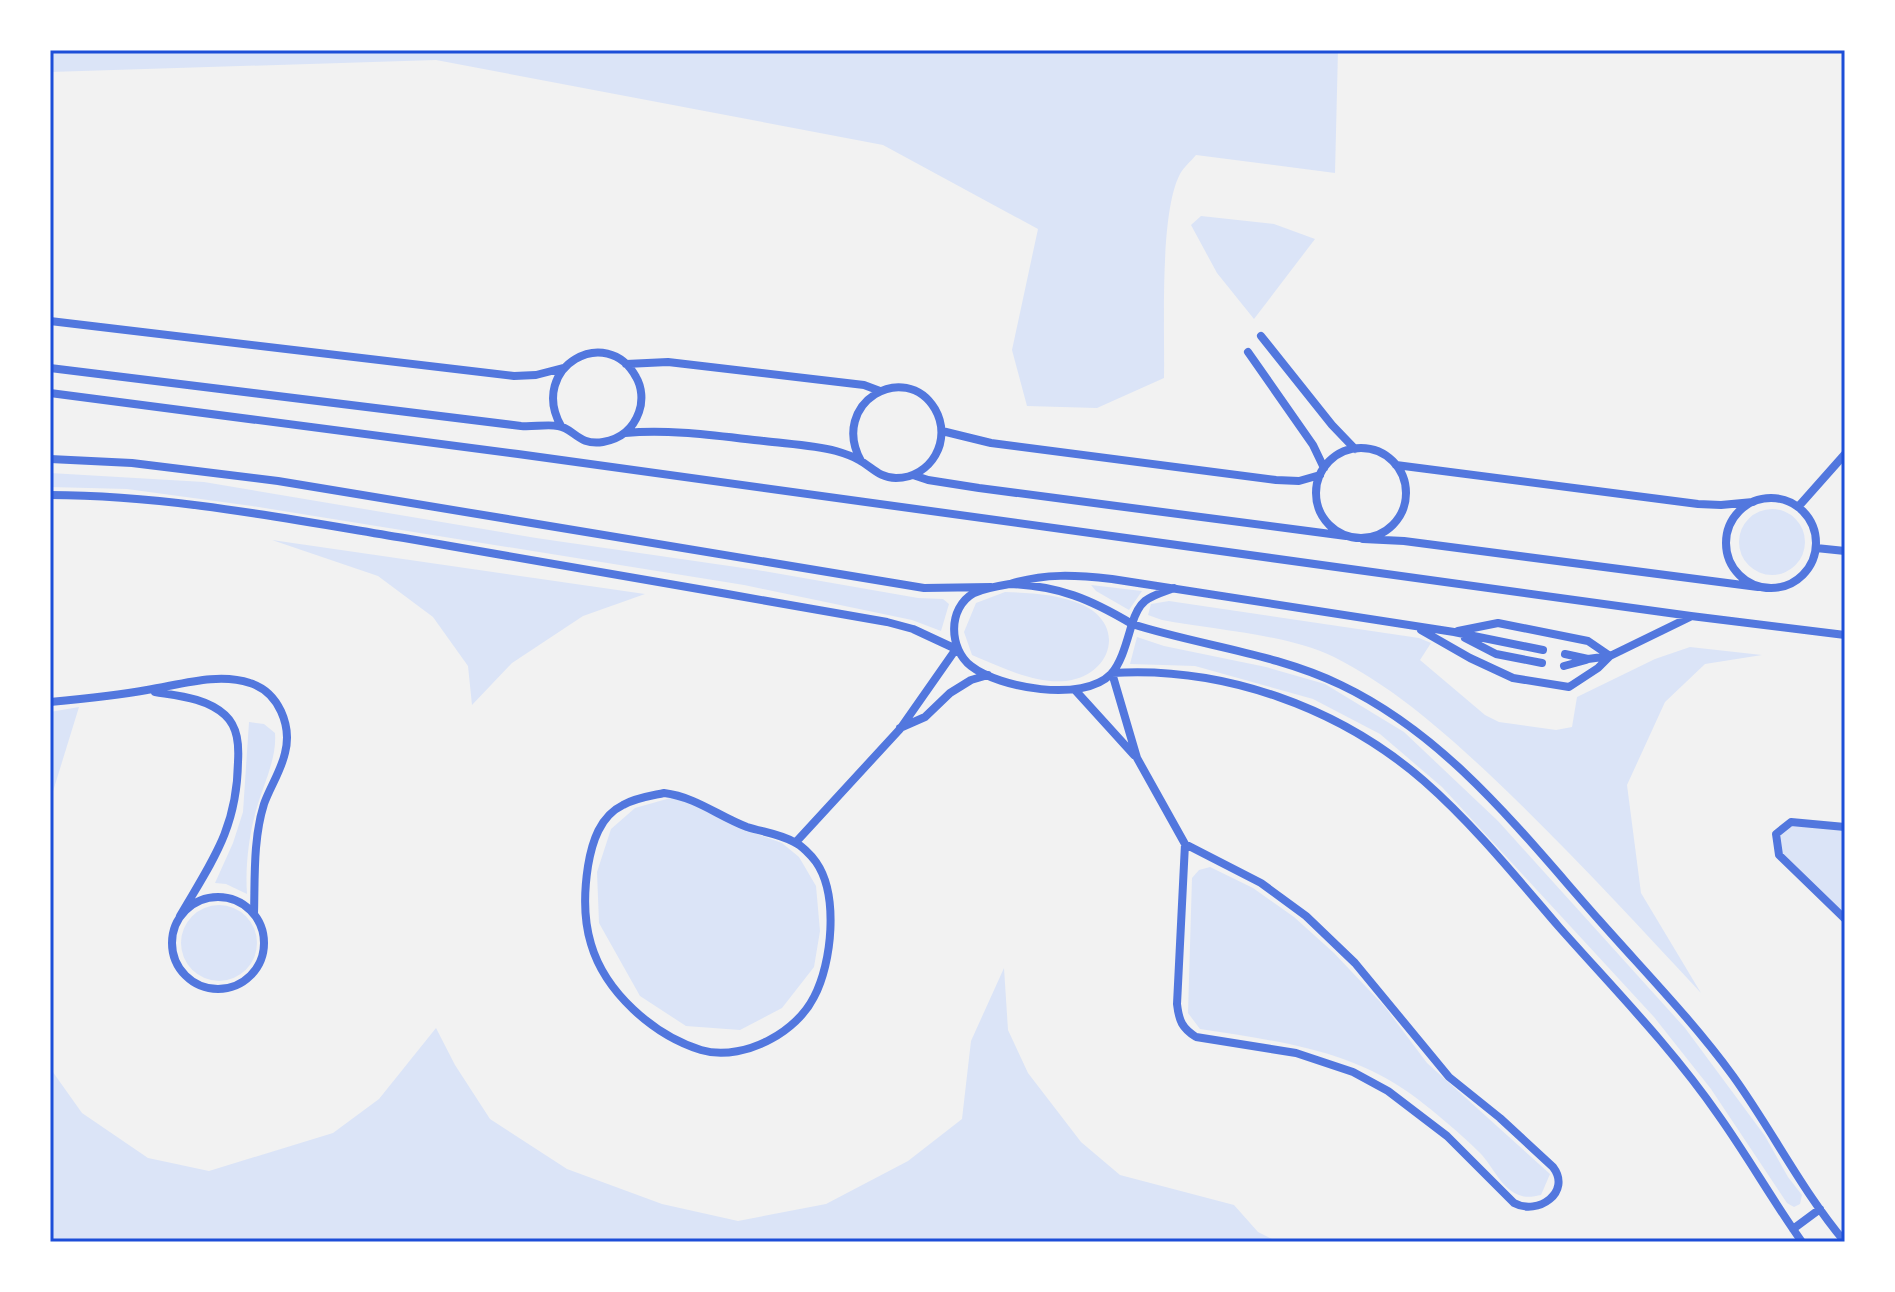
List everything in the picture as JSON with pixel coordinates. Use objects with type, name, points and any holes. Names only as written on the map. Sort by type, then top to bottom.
[{"type":"street","points":[[50,321],[514,376],[536,375],[564,367]]},
{"type":"street","points":[[1261,336],[1355,449]]},
{"type":"street","points":[[1248,352],[1313,445],[1322,471],[1316,496],[1319,509],[1335,530],[1346,536]]},
{"type":"street","points":[[591,353],[606,353],[626,364],[639,381],[642,396],[635,423],[625,433],[613,440],[590,443],[561,426],[552,400],[556,379],[564,367],[576,358],[591,353]]},
{"type":"street","points":[[626,364],[668,362],[864,385],[881,392]]},
{"type":"street","points":[[50,368],[521,426],[561,426]]},
{"type":"street","points":[[891,388],[920,394],[932,405],[942,431],[940,445],[925,468],[899,478],[882,476],[870,470],[854,449],[853,424],[860,407],[867,399],[891,388]]},
{"type":"street","points":[[50,393],[1845,635]]},
{"type":"street","points":[[625,433],[673,431],[816,447],[861,461]]},
{"type":"street","points":[[942,431],[991,443],[1299,481],[1322,471],[1340,453],[1370,449],[1385,455],[1396,465],[1403,477],[1405,505],[1389,529],[1363,539]]},
{"type":"street","points":[[1798,507],[1845,454]]},
{"type":"street","points":[[50,459],[132,463],[278,481],[924,588],[991,587],[1037,576],[1076,575],[1454,632],[1543,650]]},
{"type":"street","points":[[913,475],[979,488],[1363,539],[1404,541],[1758,587],[1789,585],[1802,576],[1816,548],[1815,532],[1808,518],[1798,507],[1783,500],[1768,498],[1721,505],[1698,504],[1396,465]]},
{"type":"street","points":[[50,495],[94,496],[263,515],[887,622],[913,629],[956,649],[973,667],[988,675],[1042,689],[1075,690],[1103,680],[1112,673],[1137,608],[1142,602],[1174,588]]},
{"type":"street","points":[[1753,502],[1739,511],[1730,523],[1726,538],[1727,554],[1733,568],[1744,580],[1758,587]]},
{"type":"street","points":[[1816,548],[1845,551]]},
{"type":"street","points":[[1010,584],[1036,585],[1063,591],[1093,601],[1132,624],[1179,639],[1225,647],[1307,670],[1377,703],[1434,744],[1532,844],[1713,1049],[1845,1242]]},
{"type":"street","points":[[796,842],[900,729],[956,649],[953,635],[963,602],[991,587]]},
{"type":"street","points":[[1564,666],[1610,656],[1691,616]]},
{"type":"street","points":[[1454,632],[1498,623],[1588,641],[1610,656]]},
{"type":"street","points":[[1415,626],[1470,658],[1513,678],[1569,687],[1610,656]]},
{"type":"street","points":[[1454,632],[1496,654],[1542,663]]},
{"type":"street","points":[[1565,654],[1588,659]]},
{"type":"street","points":[[1112,673],[1137,758],[1185,844],[1177,1004],[1179,1020],[1186,1030],[1196,1037],[1215,1041],[1296,1053],[1353,1072],[1388,1091],[1447,1136],[1514,1203],[1524,1208],[1537,1208],[1553,1195],[1559,1183],[1558,1174],[1542,1155],[1449,1077],[1372,982],[1325,934],[1278,894],[1185,844]]},
{"type":"street","points":[[1112,673],[1196,675],[1289,701],[1326,716],[1370,741],[1415,774],[1485,843],[1646,1023],[1719,1116],[1802,1242]]},
{"type":"street","points":[[900,729],[925,717],[950,693],[971,680],[988,675]]},
{"type":"street","points":[[50,702],[212,680],[252,683],[272,698],[284,714],[287,734],[285,753],[264,805],[257,841],[254,914]]},
{"type":"street","points":[[1075,690],[1137,758]]},
{"type":"street","points":[[146,691],[193,699],[212,707],[225,716],[236,734],[238,776],[228,827],[213,863],[180,916],[173,931],[171,946],[175,961],[184,975],[196,984],[211,989],[242,983],[253,972],[261,958],[264,943],[261,927],[254,914],[243,904],[230,898],[202,899],[189,906],[180,916]]},
{"type":"street","points":[[664,793],[681,795],[746,826],[796,842],[816,862],[825,883],[829,932],[823,975],[813,999],[794,1022],[771,1039],[748,1049],[727,1053],[702,1051],[651,1023],[626,1004],[604,974],[591,947],[585,920],[590,854],[597,831],[608,816],[621,805],[642,798],[664,793]]},
{"type":"street","points":[[1845,827],[1791,822],[1776,834],[1779,855],[1845,919]]},
{"type":"street","points":[[1793,1229],[1820,1209]]},
{"type":"shaded area","points":[[50,50],[1338,50],[1335,173],[1196,155],[1180,174],[1169,216],[1164,273],[1164,378],[1097,408],[1027,406],[1012,350],[1038,229],[883,145],[436,60],[50,72]]},
{"type":"shaded area","points":[[1201,216],[1274,224],[1315,239],[1254,319],[1217,273],[1191,225]]},
{"type":"shaded area","points":[[50,473],[204,482],[536,538],[757,570],[918,598],[943,599],[949,604],[941,631],[912,620],[744,585],[252,506],[127,489],[50,487]]},
{"type":"shaded area","points":[[1772,509],[1785,512],[1795,519],[1802,529],[1805,542],[1802,555],[1795,565],[1785,572],[1772,575],[1759,572],[1749,565],[1742,555],[1739,542],[1742,529],[1749,519],[1759,512]]},
{"type":"shaded area","points":[[272,540],[645,594],[583,616],[512,663],[472,705],[468,666],[433,617],[378,576]]},
{"type":"shaded area","points":[[1091,585],[1142,591],[1129,610]]},
{"type":"shaded area","points":[[1005,592],[1064,598],[1097,614],[1109,637],[1103,660],[1094,670],[1081,677],[1054,681],[1018,674],[972,655],[964,632],[976,603]]},
{"type":"shaded area","points":[[1169,601],[1419,638],[1431,643],[1420,660],[1485,715],[1499,722],[1556,730],[1572,727],[1577,697],[1655,659],[1690,647],[1762,655],[1705,664],[1665,702],[1627,785],[1641,893],[1701,993],[1517,800],[1454,742],[1396,695],[1334,657],[1315,649],[1148,615],[1151,604]]},
{"type":"shaded area","points":[[1137,637],[1325,684],[1404,732],[1498,821],[1685,1028],[1765,1136],[1802,1195],[1800,1204],[1794,1207],[1787,1203],[1711,1089],[1654,1017],[1442,787],[1380,734],[1313,699],[1195,666],[1130,664]]},
{"type":"shaded area","points":[[79,707],[50,801],[50,712]]},
{"type":"shaded area","points":[[249,722],[264,724],[275,733],[275,742],[252,828],[247,861],[247,894],[226,884],[215,883],[243,812]]},
{"type":"shaded area","points":[[681,795],[743,829],[782,843],[799,857],[816,886],[820,931],[814,967],[782,1008],[740,1030],[686,1026],[640,996],[599,923],[597,872],[611,829],[635,808]]},
{"type":"shaded area","points":[[1783,826],[1845,827],[1845,919],[1806,883],[1776,846]]},
{"type":"shaded area","points":[[1210,867],[1253,888],[1294,917],[1334,953],[1385,1007],[1427,1063],[1550,1174],[1541,1195],[1524,1197],[1509,1189],[1480,1153],[1448,1124],[1415,1097],[1365,1068],[1285,1043],[1200,1029],[1188,1013],[1192,878],[1199,870]]},
{"type":"shaded area","points":[[219,905],[233,908],[246,916],[254,929],[257,943],[254,957],[246,970],[233,978],[219,981],[205,978],[192,970],[184,957],[181,943],[184,929],[192,916],[205,908]]},
{"type":"shaded area","points":[[1004,968],[1008,1030],[1028,1073],[1081,1142],[1120,1175],[1234,1205],[1258,1232],[1278,1242],[50,1242],[50,1068],[82,1113],[148,1158],[209,1171],[333,1133],[379,1099],[436,1028],[455,1065],[490,1119],[567,1169],[662,1204],[738,1221],[826,1204],[908,1161],[962,1119],[971,1041]]}]
